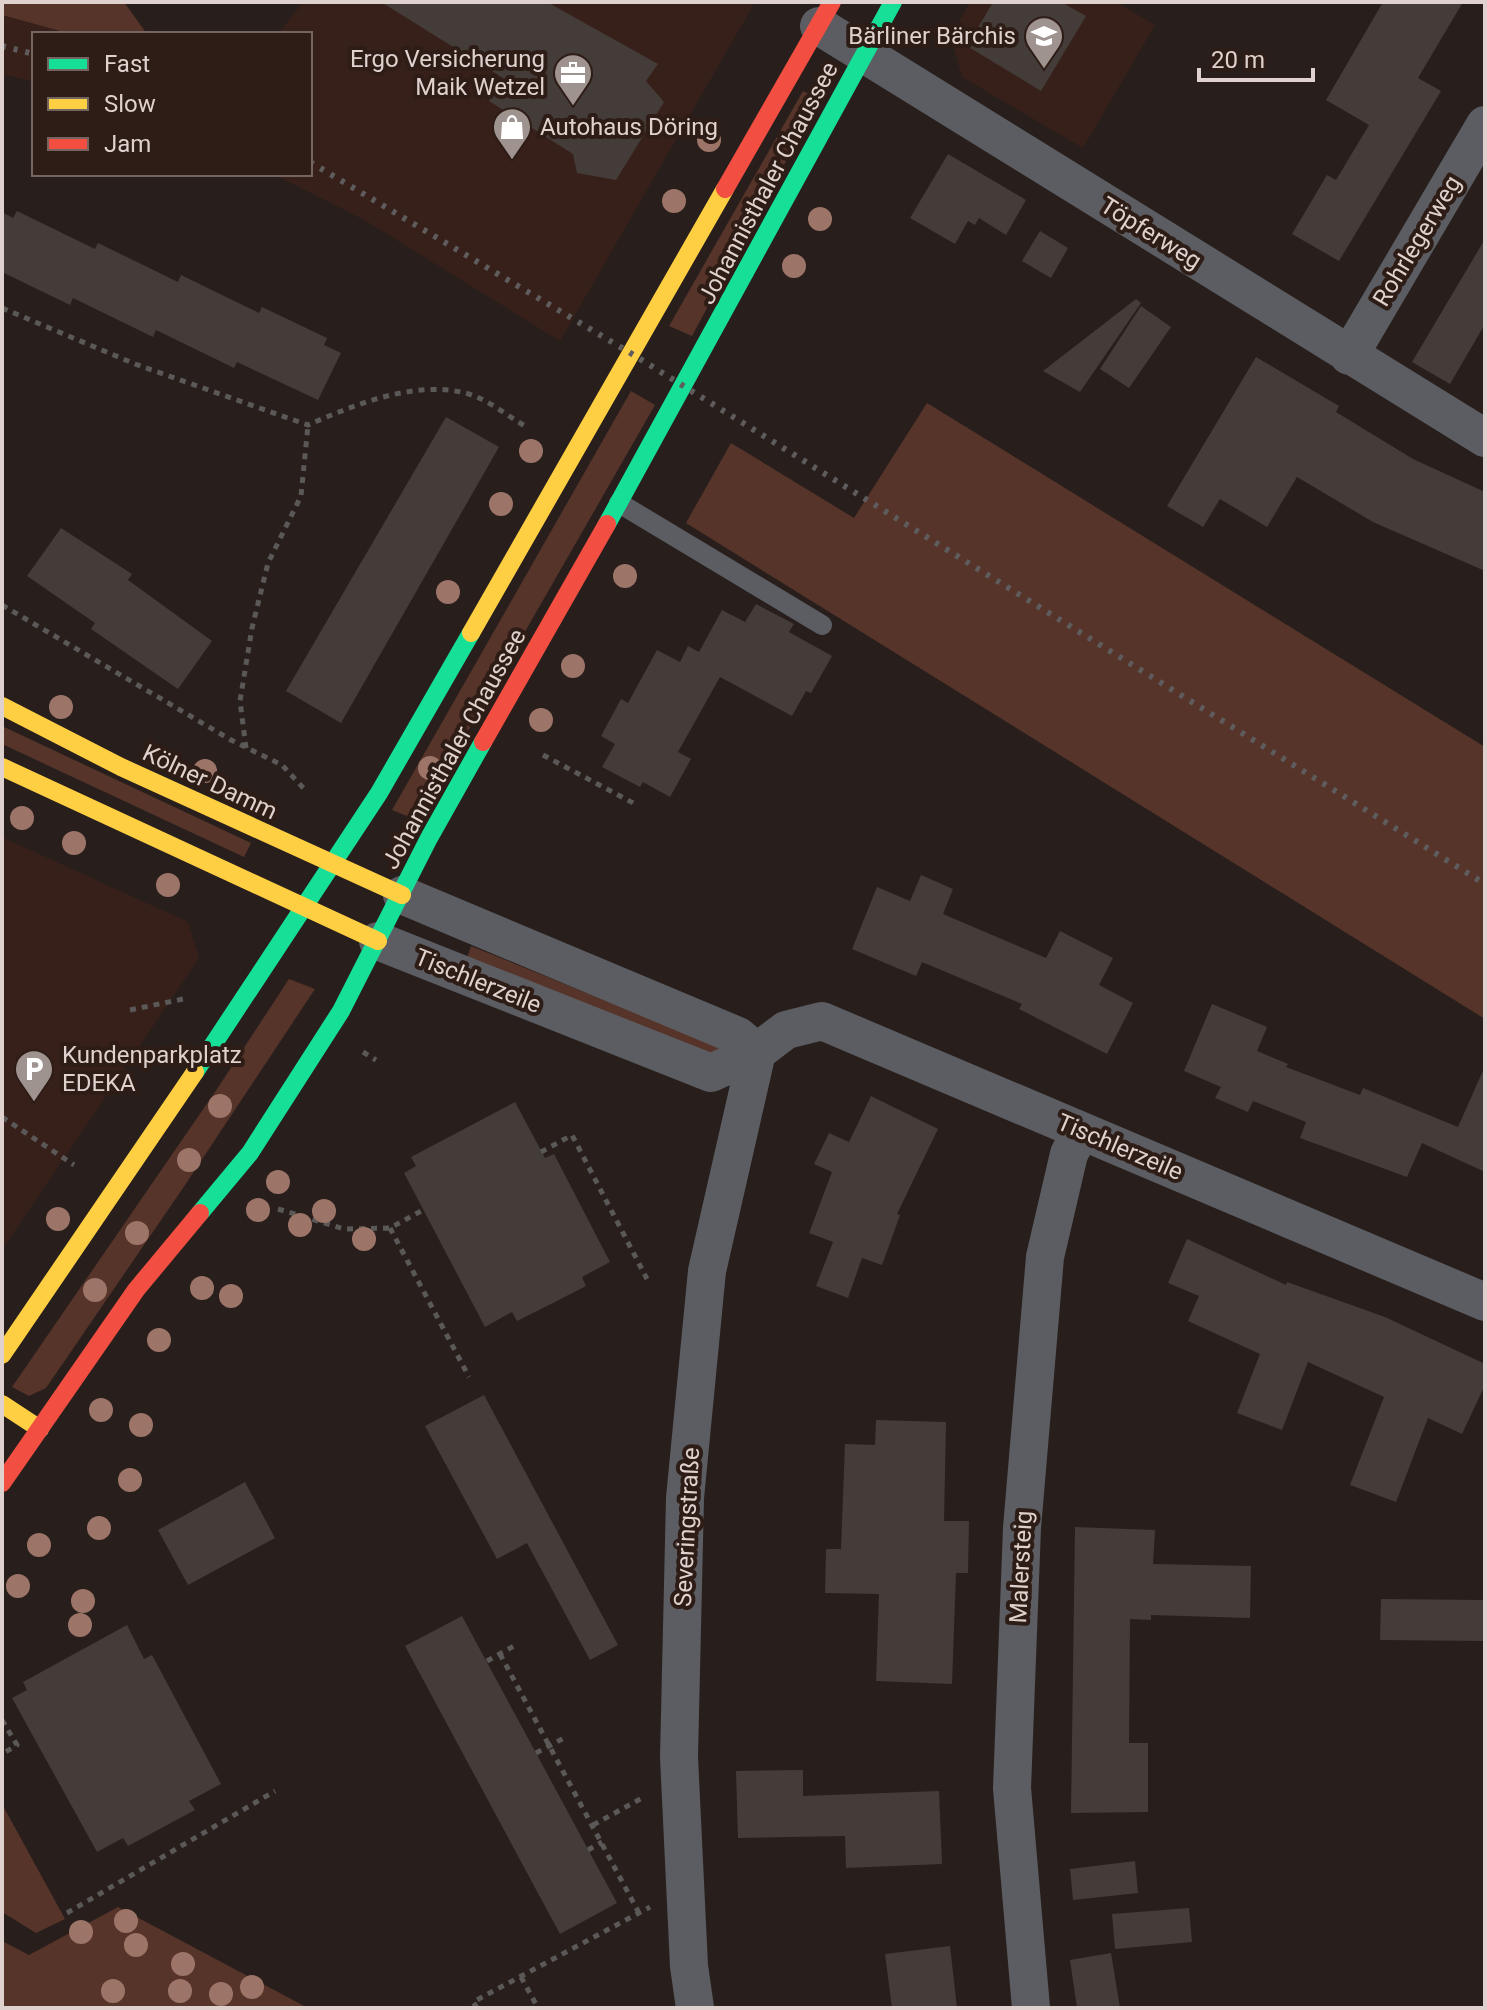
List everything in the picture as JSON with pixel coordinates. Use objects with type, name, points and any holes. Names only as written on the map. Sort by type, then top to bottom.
[{"type":"main road","name":"Johannisthaler Chaussee","points":[[2,1483],[136,1290],[250,1153],[341,1011],[429,838],[619,503],[893,2]]},
{"type":"main road","name":"Johannisthaler Chaussee","points":[[2,1355],[125,1178],[304,907],[422,720],[825,14]]},
{"type":"main road","name":"Kölner Damm","points":[[2,706],[121,767],[402,895]]},
{"type":"main road","points":[[2,767],[378,941]]},
{"type":"main road","points":[[2,1404],[40,1429]]},
{"type":"street","name":"Töpferweg","points":[[825,14],[866,52],[1485,438]]},
{"type":"street","name":"Rohrlegerweg","points":[[1349,356],[1485,125]]},
{"type":"street","name":"Tischlerzeile","points":[[402,895],[738,1036],[757,1052]]},
{"type":"street","name":"Tischlerzeile","points":[[378,941],[711,1073],[757,1052],[786,1030],[822,1021],[1485,1302]]},
{"type":"street","name":"Severingstraße","points":[[695,2008],[689,1966],[679,1757],[685,1498],[707,1271],[757,1052]]},
{"type":"street","name":"Malersteig","points":[[1031,2008],[1012,1788],[1022,1528],[1045,1257],[1069,1154],[1081,1131]]},
{"type":"lane","points":[[619,503],[822,625]]},
{"type":"path","points":[[2,308],[135,364],[308,425],[358,404],[445,389],[468,393],[525,426]]},
{"type":"path","points":[[246,748],[240,701],[252,628],[268,563],[301,496],[308,425]]},
{"type":"path","points":[[2,605],[246,748],[282,765],[307,792]]},
{"type":"path","points":[[543,755],[637,805]]},
{"type":"path","points":[[130,1010],[188,998]]},
{"type":"path","points":[[360,1049],[376,1060]]},
{"type":"path","points":[[2,1117],[74,1165]]},
{"type":"path","points":[[541,1152],[572,1135],[647,1279]]},
{"type":"path","points":[[278,1209],[344,1229],[390,1228],[423,1210]]},
{"type":"path","points":[[390,1228],[469,1377]]},
{"type":"path","points":[[487,1661],[514,1646]]},
{"type":"path","points":[[500,1654],[639,1913]]},
{"type":"path","points":[[2,1720],[17,1745],[2,1754]]},
{"type":"path","points":[[536,1753],[564,1738]]},
{"type":"path","points":[[67,1913],[275,1791]]},
{"type":"path","points":[[593,1825],[648,1795]]},
{"type":"path","points":[[588,1850],[602,1842]]},
{"type":"path","points":[[477,2008],[473,2002],[651,1907]]},
{"type":"path","points":[[521,1977],[538,2008]]},
{"type":"shaded area","points":[[2,2],[124,2],[146,32],[64,32],[2,15]]},
{"type":"shaded area","name":"Autohaus Döring","points":[[303,2],[755,2],[560,341],[366,221],[277,176],[312,176],[312,32],[280,32]]},
{"type":"shaded area","name":"Bärliner Bärchis","points":[[970,2],[1116,2],[1155,25],[1083,148],[962,77],[951,37]]},
{"type":"shaded area","points":[[2,15],[64,32],[32,32],[32,82],[2,74]]},
{"type":"shaded area","points":[[803,91],[819,100],[692,336],[669,326]]},
{"type":"shaded area","points":[[631,391],[655,405],[417,820],[392,810]]},
{"type":"shaded area","points":[[927,403],[1485,747],[1485,1019],[686,523],[731,443],[854,518]]},
{"type":"shaded area","points":[[2,726],[251,843],[244,857],[2,744]]},
{"type":"shaded area","points":[[2,837],[188,922],[199,958],[2,1250]]},
{"type":"shaded area","points":[[471,946],[729,1051],[729,1061],[466,961]]},
{"type":"shaded area","points":[[289,979],[315,989],[181,1191],[46,1388],[29,1396],[12,1387],[215,1092]]},
{"type":"shaded area","points":[[2,1804],[65,1919],[36,1933],[2,1912]]},
{"type":"shaded area","points":[[118,1907],[306,2008],[2,2008],[2,1941],[29,1955]]},
{"type":"building","points":[[381,2],[547,2],[658,64],[646,81],[664,102],[616,180],[577,173],[573,154],[489,101],[503,78]]},
{"type":"building","points":[[993,2],[1061,2],[1086,16],[1041,91],[967,46]]},
{"type":"building","points":[[1383,2],[1463,2],[1418,78],[1441,91],[1339,261],[1292,234],[1327,175],[1336,180],[1369,125],[1326,100]]},
{"type":"building","points":[[948,154],[1026,200],[1006,235],[979,218],[975,225],[968,221],[955,244],[910,218]]},
{"type":"building","points":[[17,211],[95,249],[98,243],[178,282],[181,275],[259,313],[262,307],[327,338],[324,345],[341,353],[318,400],[237,362],[234,368],[156,330],[153,337],[73,298],[70,305],[2,272],[2,212],[13,218]]},
{"type":"building","points":[[1040,231],[1068,248],[1051,278],[1022,261]]},
{"type":"building","points":[[1485,239],[1485,324],[1450,384],[1412,362]]},
{"type":"building","points":[[1136,299],[1141,303],[1080,392],[1043,371]]},
{"type":"building","points":[[1141,306],[1171,327],[1129,388],[1100,369]]},
{"type":"building","points":[[1256,357],[1339,406],[1336,412],[1413,459],[1485,492],[1485,571],[1373,522],[1297,477],[1267,527],[1220,499],[1203,527],[1167,506]]},
{"type":"building","points":[[446,417],[499,447],[341,723],[286,691]]},
{"type":"building","points":[[61,528],[132,574],[128,580],[212,641],[178,689],[91,629],[95,623],[27,576]]},
{"type":"building","points":[[756,604],[794,624],[789,632],[832,656],[811,693],[806,691],[792,716],[720,677],[678,752],[691,759],[670,797],[643,782],[640,787],[602,767],[615,744],[601,736],[621,699],[628,703],[657,650],[680,662],[688,646],[699,652],[722,610],[745,622]]},
{"type":"building","points":[[921,875],[953,889],[943,914],[1046,958],[1060,931],[1113,958],[1099,985],[1133,1003],[1107,1054],[1019,1009],[1022,1004],[922,962],[916,976],[852,949],[877,887],[910,901]]},
{"type":"building","points":[[1212,1004],[1267,1027],[1257,1051],[1288,1064],[1286,1067],[1360,1095],[1363,1088],[1458,1127],[1485,1066],[1485,1172],[1422,1143],[1407,1177],[1300,1138],[1306,1122],[1253,1101],[1248,1112],[1215,1098],[1221,1087],[1184,1071]]},
{"type":"building","points":[[871,1096],[938,1129],[897,1214],[900,1215],[882,1265],[862,1258],[848,1298],[816,1286],[833,1242],[809,1233],[832,1172],[814,1164],[829,1133],[849,1142]]},
{"type":"building","points":[[515,1102],[545,1158],[554,1154],[610,1262],[582,1277],[586,1286],[517,1321],[512,1312],[485,1327],[404,1173],[416,1166],[411,1157]]},
{"type":"building","points":[[1187,1239],[1286,1285],[1287,1282],[1385,1317],[1485,1364],[1485,1385],[1462,1434],[1428,1418],[1396,1502],[1350,1485],[1384,1397],[1308,1362],[1282,1430],[1237,1413],[1260,1354],[1188,1321],[1199,1296],[1168,1283]]},
{"type":"building","points":[[484,1395],[618,1645],[590,1660],[527,1543],[497,1559],[425,1426]]},
{"type":"building","points":[[876,1420],[946,1422],[944,1521],[969,1521],[968,1573],[956,1573],[952,1684],[876,1681],[879,1594],[825,1593],[826,1549],[841,1549],[845,1444],[875,1445]]},
{"type":"building","points":[[245,1482],[275,1538],[188,1585],[158,1530]]},
{"type":"building","points":[[1075,1527],[1155,1530],[1153,1564],[1251,1566],[1250,1618],[1151,1615],[1151,1620],[1130,1619],[1129,1743],[1148,1743],[1148,1812],[1071,1813]]},
{"type":"building","points":[[1381,1599],[1485,1600],[1485,1641],[1380,1640]]},
{"type":"building","points":[[462,1616],[617,1903],[560,1934],[405,1646]]},
{"type":"building","points":[[127,1625],[144,1659],[152,1655],[221,1784],[189,1801],[195,1810],[128,1846],[123,1838],[97,1852],[12,1698],[27,1690],[23,1682]]},
{"type":"building","points":[[803,1770],[803,1796],[939,1791],[942,1864],[846,1868],[845,1836],[738,1838],[736,1771]]},
{"type":"building","points":[[1135,1861],[1138,1893],[1073,1900],[1070,1869]]},
{"type":"building","points":[[1189,1908],[1192,1942],[1115,1949],[1112,1914]]},
{"type":"building","points":[[950,1946],[957,2008],[892,2008],[885,1954]]},
{"type":"building","points":[[1111,1953],[1120,2008],[1077,2008],[1070,1960]]},
{"type":"railway","points":[[2,46],[32,54]]},
{"type":"railway","points":[[312,163],[632,354],[1485,884]]},
{"type":"traffic: fast","points":[[607,524],[893,2]]},
{"type":"traffic: fast","points":[[195,1072],[379,793],[471,633]]},
{"type":"traffic: fast","points":[[200,1213],[250,1153],[341,1011],[429,838],[483,742]]},
{"type":"traffic: slow","points":[[471,633],[725,189]]},
{"type":"traffic: slow","points":[[2,706],[121,767],[402,895]]},
{"type":"traffic: slow","points":[[2,767],[378,941]]},
{"type":"traffic: slow","points":[[2,1355],[195,1072]]},
{"type":"traffic: slow","points":[[2,1404],[40,1429]]},
{"type":"traffic: jam","points":[[725,189],[832,2]]},
{"type":"traffic: jam","points":[[483,742],[607,524]]},
{"type":"traffic: jam","points":[[2,1483],[136,1290],[200,1213]]},
{"type":"place","name":"Bärliner Bärchis","points":[[1044,70]]},
{"type":"place","name":"Ergo Versicherung Maik Wetzel","points":[[573,107]]},
{"type":"place","name":"Autohaus Döring","points":[[512,161]]},
{"type":"place","name":"Kundenparkplatz EDEKA","points":[[34,1103]]}]
